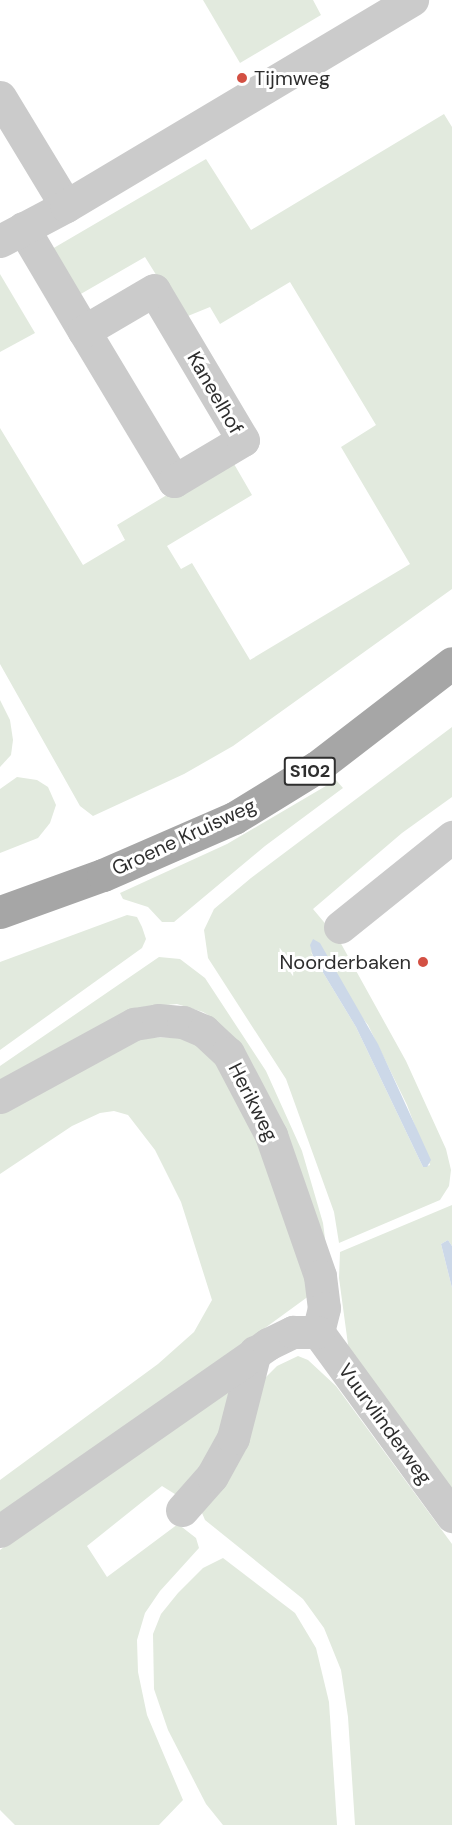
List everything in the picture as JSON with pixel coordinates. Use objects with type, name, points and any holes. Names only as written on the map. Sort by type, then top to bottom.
[{"type":"main road","name":"Groene Kruisweg","points":[[0,912],[112,871],[234,818],[316,767],[414,695],[452,663]]},
{"type":"main road","name":"Groene Kruisweg","points":[[414,695],[452,671]]},
{"type":"street","points":[[12,234],[66,206],[412,0]]},
{"type":"street","points":[[0,97],[66,206]]},
{"type":"street","name":"Kaneelhof","points":[[12,234],[84,331],[174,481],[243,440],[154,290],[84,331]]},
{"type":"street","points":[[340,927],[452,837]]},
{"type":"street","name":"Herikweg","points":[[0,1097],[134,1024],[174,1021],[204,1031],[228,1053],[271,1135],[320,1276],[324,1308],[318,1332]]},
{"type":"street","points":[[0,1530],[255,1352],[293,1332],[318,1332]]},
{"type":"street","name":"Vuurvlinderweg","points":[[318,1332],[452,1516]]},
{"type":"street","points":[[182,1510],[212,1476],[233,1438],[255,1352]]},
{"type":"shaded area","points":[[203,0],[313,0],[321,15],[240,63]]},
{"type":"shaded area","points":[[444,114],[452,127],[452,589],[233,746],[184,774],[93,816],[80,806],[0,664],[0,428],[83,565],[125,540],[117,525],[230,457],[252,495],[167,546],[181,569],[192,563],[250,660],[410,564],[341,447],[376,425],[290,282],[220,324],[210,307],[183,318],[145,257],[79,295],[52,249],[206,159],[251,230]]},
{"type":"shaded area","points":[[0,274],[35,333],[0,352]]},
{"type":"shaded area","points":[[0,700],[10,720],[13,740],[11,755],[0,767]]},
{"type":"shaded area","points":[[452,727],[452,797],[402,833],[313,909],[339,940],[406,1061],[446,1149],[451,1170],[449,1186],[440,1200],[339,1243],[334,1212],[286,1079],[208,958],[204,930],[214,909],[251,878]],"holes":[[[310,951],[368,1025],[407,1105],[430,1165],[423,1167],[356,1027]]]},
{"type":"shaded area","points":[[17,777],[37,780],[48,787],[56,805],[50,823],[38,838],[0,853],[0,789]]},
{"type":"shaded area","points":[[336,780],[343,788],[265,846],[174,922],[162,922],[148,907],[123,899],[120,893],[227,844]]},
{"type":"shaded area","points":[[127,915],[137,917],[142,927],[146,939],[142,948],[0,1050],[0,962]]},
{"type":"shaded area","points":[[159,957],[180,959],[205,978],[266,1071],[302,1151],[323,1223],[327,1254],[210,1016],[203,1012],[177,1004],[143,1007],[0,1090],[0,1066]]},
{"type":"shaded area","points":[[142,1037],[184,1038],[199,1046],[236,1085],[313,1293],[0,1521],[0,1480],[158,1364],[194,1332],[212,1300],[181,1202],[155,1150],[128,1115],[114,1111],[100,1113],[72,1126],[0,1174],[0,1109]]},
{"type":"shaded area","points":[[452,1205],[452,1246],[448,1240],[441,1244],[452,1288],[452,1491],[349,1352],[339,1278],[340,1252]]},
{"type":"shaded area","points":[[298,1356],[308,1360],[336,1386],[452,1544],[452,1825],[355,1825],[348,1717],[341,1670],[324,1628],[303,1599],[205,1520],[202,1513],[201,1506],[261,1382],[277,1366]]},
{"type":"shaded area","points":[[232,1374],[220,1439],[178,1496],[162,1486],[87,1546],[107,1577],[178,1524],[196,1538],[199,1548],[160,1591],[145,1613],[137,1640],[138,1672],[147,1715],[183,1800],[159,1825],[15,1825],[0,1810],[0,1550]]},
{"type":"shaded area","points":[[223,1558],[295,1613],[316,1648],[329,1702],[337,1825],[223,1825],[206,1804],[168,1730],[154,1689],[153,1634],[161,1614],[178,1593],[203,1568]]},
{"type":"water","points":[[313,939],[320,943],[378,1044],[431,1160],[427,1167],[423,1167],[356,1027],[313,956],[310,945]]},
{"type":"water","points":[[448,1240],[452,1246],[452,1288],[441,1244]]},
{"type":"place","name":"Tijmweg","points":[[242,78]]},
{"type":"place","name":"Noorderbaken","points":[[423,962]]}]
